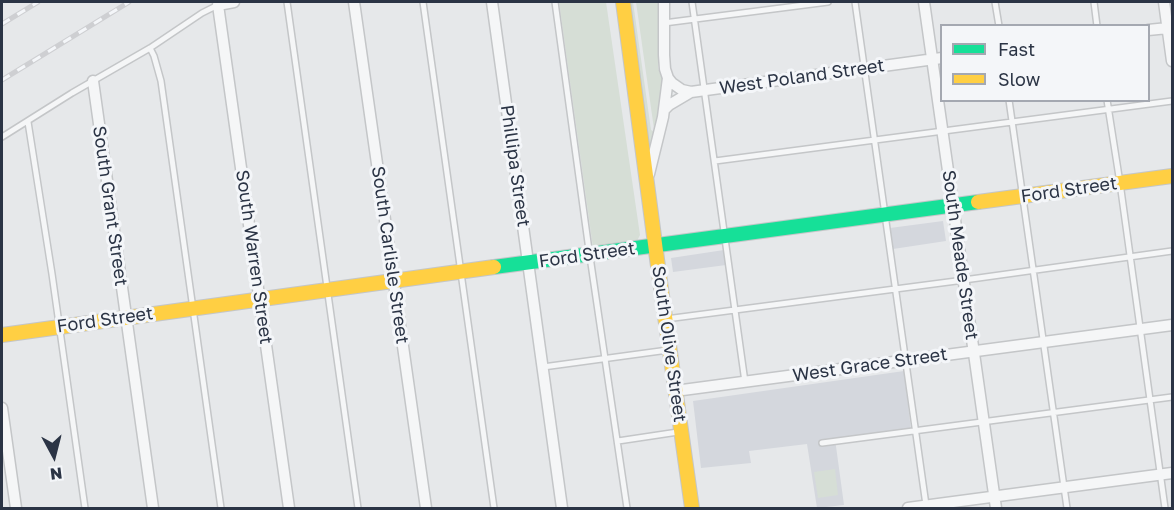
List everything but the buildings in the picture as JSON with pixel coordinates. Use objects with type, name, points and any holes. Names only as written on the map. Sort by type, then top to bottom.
[{"type":"street","points":[[218,5],[234,2]]},
{"type":"street","name":"South Carlisle Street","points":[[354,2],[426,508]]},
{"type":"street","name":"Phillipa Street","points":[[492,2],[562,508]]},
{"type":"street","name":"South Olive Street","points":[[623,2],[692,508]]},
{"type":"street","name":"South Olive Street","points":[[647,180],[665,109],[668,78],[665,69],[664,2]]},
{"type":"street","name":"South Meade Street","points":[[924,2],[937,59],[940,95]]},
{"type":"street","points":[[1164,2],[1173,61]]},
{"type":"street","name":"South Warren Street","points":[[218,5],[289,508]]},
{"type":"street","points":[[1150,30],[1168,28]]},
{"type":"street","name":"West Poland Street","points":[[691,92],[937,59]]},
{"type":"street","points":[[668,78],[682,90],[691,92]]},
{"type":"street","name":"South Grant Street","points":[[93,81],[153,508]]},
{"type":"street","points":[[665,109],[691,92]]},
{"type":"street","name":"South Meade Street","points":[[941,102],[996,508]]},
{"type":"street","name":"Ford Street","points":[[2,335],[1173,176]]},
{"type":"street","name":"West Grace Street","points":[[675,392],[1173,325]]},
{"type":"street","points":[[2,408],[16,508]]},
{"type":"street","points":[[908,508],[1173,473]]},
{"type":"lane","points":[[286,2],[358,508]]},
{"type":"lane","points":[[423,2],[494,508]]},
{"type":"lane","points":[[555,2],[627,508]]},
{"type":"lane","points":[[692,2],[745,382]]},
{"type":"lane","points":[[664,23],[828,2]]},
{"type":"lane","points":[[855,2],[926,507]]},
{"type":"lane","points":[[995,2],[999,24]]},
{"type":"lane","points":[[1094,2],[1097,24]]},
{"type":"lane","points":[[2,137],[218,5]]},
{"type":"lane","points":[[150,48],[161,81],[221,508]]},
{"type":"lane","points":[[715,161],[1173,101]]},
{"type":"lane","points":[[1009,102],[1067,508]]},
{"type":"lane","points":[[1107,102],[1165,508]]},
{"type":"lane","points":[[28,122],[85,508]]},
{"type":"lane","points":[[665,319],[1173,251]]},
{"type":"lane","points":[[543,368],[669,350]]},
{"type":"lane","points":[[822,443],[1173,397]]},
{"type":"lane","points":[[618,441],[681,432]]},
{"type":"shaded area","points":[[559,2],[606,2],[640,235],[637,241],[593,248]]},
{"type":"shaded area","points":[[629,2],[633,2],[651,130],[655,132],[650,151]]},
{"type":"shaded area","points":[[636,2],[658,2],[658,68],[663,81],[656,130],[654,129]]},
{"type":"shaded area","points":[[943,221],[946,241],[893,249],[890,228]]},
{"type":"shaded area","points":[[724,250],[726,265],[673,272],[671,258]]},
{"type":"shaded area","points":[[904,371],[911,430],[835,439],[844,505],[817,508],[807,444],[749,451],[751,463],[701,468],[693,401]]},
{"type":"shaded area","points":[[835,469],[838,495],[818,498],[814,472]]},
{"type":"railway","points":[[2,24],[38,2]]},
{"type":"railway","points":[[2,80],[129,2]]},
{"type":"traffic: fast","points":[[494,267],[978,202]]},
{"type":"traffic: slow","points":[[623,2],[692,508]]},
{"type":"traffic: slow","points":[[978,202],[1172,176]]},
{"type":"traffic: slow","points":[[2,335],[494,267]]}]
